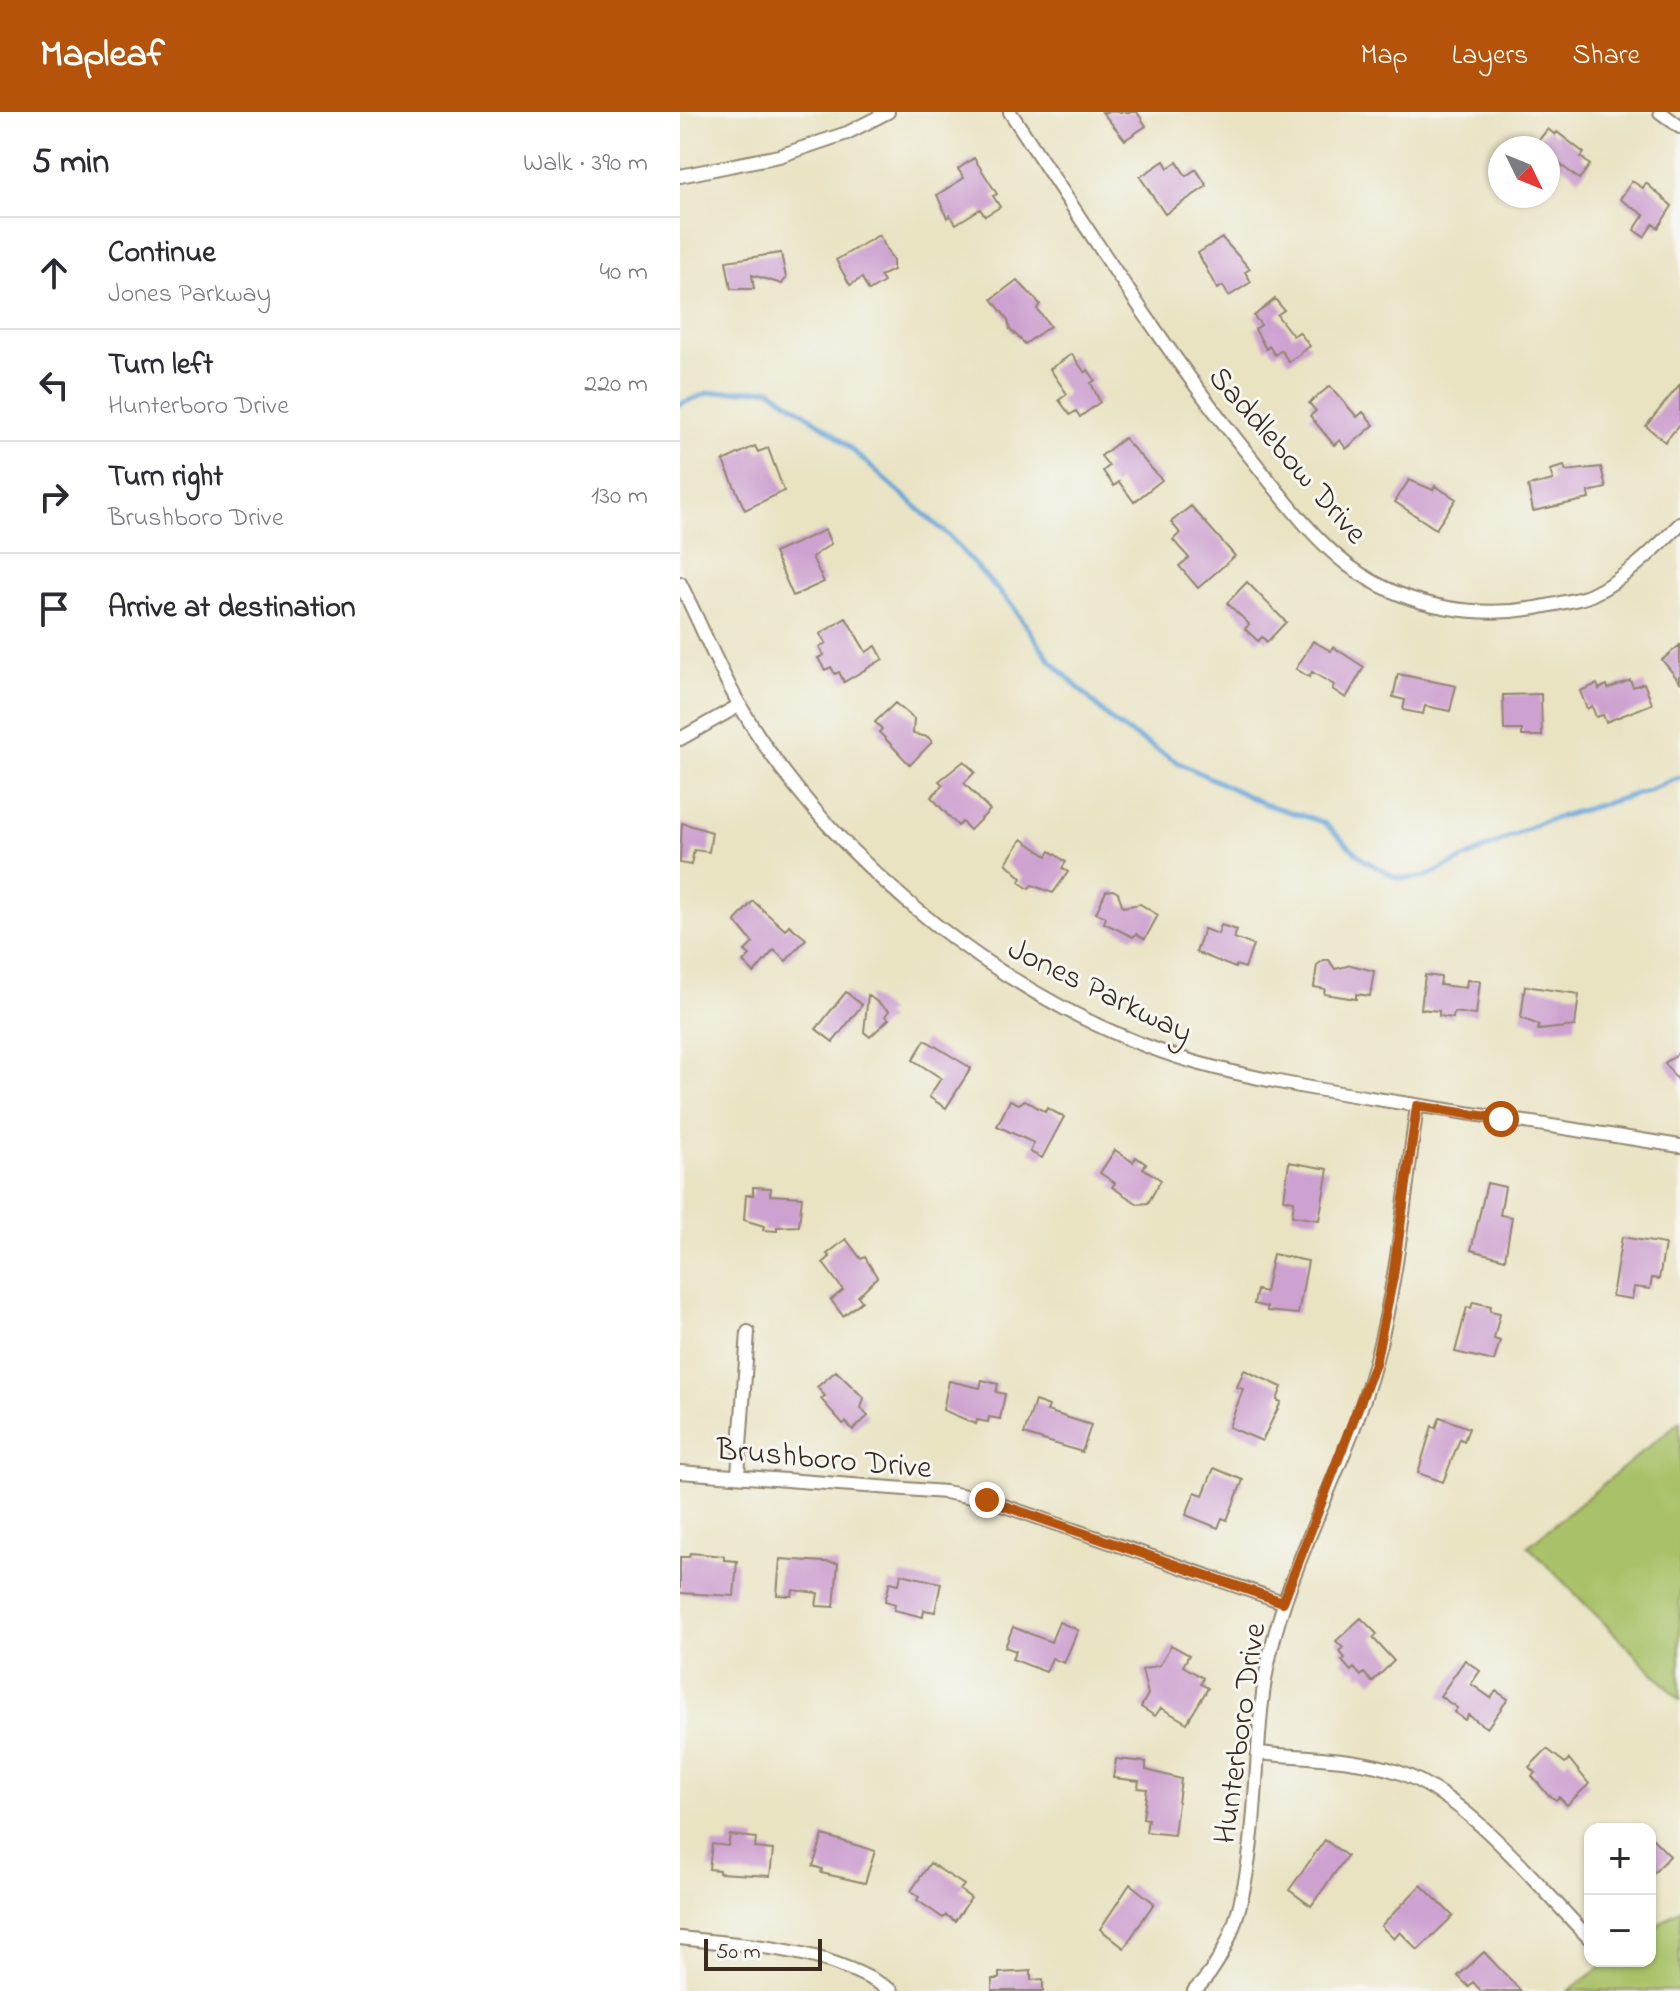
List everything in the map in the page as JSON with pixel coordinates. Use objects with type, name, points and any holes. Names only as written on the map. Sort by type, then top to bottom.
[{"type":"street","points":[[680,176],[779,156],[847,133],[888,112]]},
{"type":"street","name":"Saddlebow Drive","points":[[1010,112],[1197,392],[1306,523],[1348,565],[1379,585],[1416,600],[1476,614],[1531,610],[1590,596],[1644,560],[1680,524]]},
{"type":"street","points":[[1660,112],[1680,127]]},
{"type":"street","name":"Jones Parkway","points":[[680,583],[740,705],[787,775],[839,835],[932,922],[995,969],[1116,1031],[1194,1062],[1266,1080],[1680,1146]]},
{"type":"street","points":[[680,739],[740,705]]},
{"type":"street","name":"Hunterboro Drive","points":[[1194,1991],[1203,1983],[1228,1940],[1243,1896],[1262,1700],[1283,1602],[1375,1364],[1393,1277],[1417,1106]]},
{"type":"street","points":[[738,1475],[748,1332]]},
{"type":"street","name":"Brushboro Drive","points":[[680,1472],[945,1492],[987,1500],[1283,1602]]},
{"type":"street","points":[[1259,1753],[1367,1764],[1396,1771],[1434,1787],[1465,1811],[1584,1933]]},
{"type":"street","points":[[680,1938],[821,1955],[858,1969],[892,1991]]},
{"type":"green space","points":[[1680,1421],[1680,1700],[1528,1546]]},
{"type":"green space","points":[[1680,1909],[1680,1991],[1568,1991],[1601,1967],[1656,1967],[1656,1927]]},
{"type":"building","points":[[1102,112],[1137,112],[1146,126],[1125,140]]},
{"type":"building","points":[[1548,129],[1555,135],[1557,132],[1584,153],[1581,157],[1590,165],[1579,179],[1560,164],[1560,136],[1542,136]]},
{"type":"building","points":[[974,158],[997,194],[993,196],[1000,207],[985,216],[980,209],[956,224],[950,215],[947,218],[937,195],[964,178],[958,169]]},
{"type":"building","points":[[1164,161],[1168,168],[1177,162],[1186,176],[1196,169],[1207,186],[1165,214],[1140,177]]},
{"type":"building","points":[[1632,181],[1643,188],[1646,183],[1672,206],[1658,228],[1653,224],[1644,237],[1634,230],[1644,215],[1620,199]]},
{"type":"building","points":[[879,235],[893,261],[893,270],[880,276],[884,282],[869,291],[862,278],[850,285],[836,260]]},
{"type":"building","points":[[1222,238],[1250,269],[1245,272],[1251,282],[1229,296],[1223,286],[1217,289],[1198,253]]},
{"type":"building","points":[[781,253],[786,278],[782,284],[752,275],[754,289],[731,289],[726,261]]},
{"type":"building","points":[[1017,280],[1040,304],[1037,309],[1050,326],[1025,344],[1010,329],[1008,320],[992,299]]},
{"type":"building","points":[[1275,299],[1284,310],[1277,315],[1293,336],[1299,332],[1310,346],[1289,362],[1281,350],[1275,355],[1269,346],[1266,349],[1255,329],[1261,325],[1254,316]]},
{"type":"building","points":[[1072,354],[1085,373],[1088,370],[1095,380],[1091,383],[1100,402],[1080,417],[1076,411],[1070,415],[1059,400],[1067,394],[1050,369]]},
{"type":"building","points":[[1680,384],[1680,424],[1665,442],[1646,426]]},
{"type":"building","points":[[1330,386],[1357,417],[1363,412],[1374,425],[1346,449],[1340,440],[1334,445],[1310,416],[1316,411],[1309,403]]},
{"type":"building","points":[[1124,438],[1162,480],[1134,502],[1119,482],[1114,486],[1103,471],[1109,466],[1101,456]]},
{"type":"building","points":[[755,446],[758,452],[768,448],[784,491],[745,510],[723,461]]},
{"type":"building","points":[[1564,466],[1566,471],[1601,467],[1606,488],[1588,492],[1589,499],[1533,511],[1528,486],[1553,480],[1550,470]]},
{"type":"building","points":[[1409,480],[1433,490],[1435,486],[1456,499],[1436,529],[1395,502]]},
{"type":"building","points":[[1191,506],[1235,556],[1198,588],[1179,566],[1189,558],[1173,540],[1180,533],[1171,522]]},
{"type":"building","points":[[825,530],[831,544],[812,557],[824,582],[793,596],[774,553]]},
{"type":"building","points":[[1247,582],[1286,622],[1267,642],[1262,637],[1258,641],[1245,629],[1249,624],[1227,603]]},
{"type":"building","points":[[846,618],[866,652],[876,646],[883,659],[844,682],[839,672],[835,674],[831,667],[825,670],[818,658],[824,655],[819,647],[826,643],[820,634]]},
{"type":"building","points":[[1313,641],[1331,651],[1333,647],[1364,667],[1346,698],[1332,689],[1334,685],[1312,672],[1309,677],[1296,669]]},
{"type":"building","points":[[1680,645],[1680,682],[1662,660]]},
{"type":"building","points":[[1398,674],[1456,686],[1450,711],[1425,706],[1423,714],[1403,710],[1405,700],[1393,697]]},
{"type":"building","points":[[1630,680],[1633,687],[1644,683],[1652,704],[1606,722],[1603,715],[1596,717],[1592,706],[1587,709],[1580,691],[1597,684],[1599,689],[1607,685],[1608,689]]},
{"type":"building","points":[[1541,694],[1542,736],[1522,736],[1522,730],[1504,730],[1503,695]]},
{"type":"building","points":[[895,703],[914,719],[913,734],[928,737],[932,742],[910,765],[879,732],[882,729],[875,722]]},
{"type":"building","points":[[964,761],[975,772],[964,783],[990,810],[970,830],[962,822],[958,826],[931,797],[943,785],[939,781]]},
{"type":"building","points":[[682,823],[712,832],[709,852],[694,850],[691,865],[680,863]]},
{"type":"building","points":[[1022,839],[1047,856],[1050,851],[1066,862],[1062,868],[1068,872],[1053,893],[1032,885],[1029,889],[1019,882],[1022,878],[1006,863]]},
{"type":"building","points":[[1106,891],[1118,893],[1123,907],[1140,904],[1158,915],[1145,939],[1136,934],[1133,937],[1104,923],[1106,917],[1096,913]]},
{"type":"building","points":[[753,901],[785,930],[789,925],[806,939],[786,961],[774,950],[754,973],[743,962],[750,955],[745,951],[753,943],[735,921]]},
{"type":"building","points":[[1221,925],[1237,930],[1234,938],[1253,945],[1245,968],[1236,965],[1235,968],[1196,952],[1204,929],[1218,934]]},
{"type":"building","points":[[1329,960],[1335,969],[1351,965],[1374,971],[1370,996],[1356,994],[1356,999],[1324,994],[1325,989],[1314,987],[1317,965]]},
{"type":"building","points":[[1425,975],[1441,977],[1440,985],[1466,988],[1467,980],[1480,981],[1476,1015],[1454,1012],[1453,1018],[1439,1016],[1439,1011],[1421,1009]]},
{"type":"building","points":[[1525,986],[1579,994],[1575,1026],[1538,1030],[1539,1025],[1521,1018]]},
{"type":"building","points":[[846,992],[862,1005],[833,1042],[816,1029]]},
{"type":"building","points":[[868,995],[889,1011],[885,1016],[889,1019],[870,1037],[864,1032]]},
{"type":"building","points":[[925,1040],[971,1068],[946,1108],[929,1097],[941,1078],[913,1060]]},
{"type":"building","points":[[1680,1052],[1680,1084],[1665,1063]]},
{"type":"building","points":[[1010,1100],[1019,1104],[1025,1100],[1045,1112],[1047,1108],[1064,1117],[1042,1158],[1030,1152],[1034,1143],[997,1126]]},
{"type":"building","points":[[1115,1150],[1133,1162],[1136,1157],[1146,1164],[1143,1168],[1161,1180],[1148,1203],[1138,1204],[1112,1187],[1115,1183],[1100,1173]]},
{"type":"building","points":[[1289,1162],[1328,1169],[1319,1220],[1292,1216],[1294,1201],[1284,1199]]},
{"type":"building","points":[[1487,1183],[1505,1187],[1500,1215],[1512,1217],[1505,1259],[1471,1250]]},
{"type":"building","points":[[753,1187],[771,1188],[770,1195],[802,1197],[799,1226],[777,1227],[777,1231],[763,1230],[764,1226],[744,1220],[746,1195],[753,1195]]},
{"type":"building","points":[[1622,1237],[1665,1244],[1659,1279],[1652,1278],[1650,1289],[1634,1287],[1632,1299],[1612,1296]]},
{"type":"building","points":[[846,1239],[861,1259],[865,1257],[877,1277],[858,1296],[862,1301],[843,1316],[831,1300],[843,1290],[823,1263],[830,1257],[827,1254]]},
{"type":"building","points":[[1273,1254],[1308,1261],[1298,1314],[1267,1311],[1267,1307],[1254,1304],[1257,1290],[1265,1292]]},
{"type":"building","points":[[1473,1302],[1491,1306],[1490,1311],[1500,1313],[1494,1339],[1500,1341],[1494,1361],[1455,1352],[1467,1307],[1471,1308]]},
{"type":"building","points":[[1244,1370],[1282,1387],[1277,1400],[1281,1402],[1262,1441],[1229,1427],[1243,1389],[1237,1387]]},
{"type":"building","points":[[836,1371],[864,1398],[861,1408],[868,1416],[853,1430],[846,1422],[843,1424],[821,1399],[825,1396],[817,1387]]},
{"type":"building","points":[[982,1380],[998,1384],[996,1392],[1005,1394],[1000,1419],[989,1417],[988,1422],[977,1420],[976,1424],[943,1410],[949,1381],[980,1388]]},
{"type":"building","points":[[1035,1401],[1049,1406],[1047,1411],[1091,1425],[1082,1452],[1024,1434]]},
{"type":"building","points":[[1440,1417],[1469,1428],[1464,1441],[1460,1439],[1443,1482],[1418,1473],[1432,1426],[1436,1428]]},
{"type":"building","points":[[1214,1468],[1243,1480],[1227,1520],[1222,1518],[1218,1528],[1186,1515],[1195,1492],[1203,1495]]},
{"type":"building","points":[[690,1553],[724,1556],[724,1560],[737,1561],[734,1596],[680,1593],[680,1557],[689,1557]]},
{"type":"building","points":[[780,1559],[838,1563],[834,1607],[816,1606],[818,1593],[793,1590],[792,1596],[777,1595]]},
{"type":"building","points":[[901,1574],[941,1583],[935,1612],[924,1610],[923,1617],[894,1610],[895,1604],[885,1601],[890,1582],[899,1584]]},
{"type":"building","points":[[1361,1618],[1377,1634],[1373,1638],[1394,1661],[1372,1682],[1364,1673],[1361,1676],[1354,1668],[1351,1671],[1342,1661],[1345,1658],[1339,1651],[1343,1648],[1336,1641]]},
{"type":"building","points":[[1059,1622],[1078,1630],[1064,1663],[1052,1658],[1046,1672],[1012,1659],[1016,1651],[1005,1647],[1013,1627],[1051,1642]]},
{"type":"building","points":[[1171,1645],[1189,1655],[1183,1666],[1203,1678],[1201,1684],[1208,1688],[1187,1723],[1161,1708],[1155,1716],[1141,1707],[1148,1694],[1142,1670],[1160,1665]]},
{"type":"building","points":[[1465,1660],[1480,1671],[1471,1684],[1491,1698],[1496,1691],[1508,1699],[1487,1728],[1468,1715],[1465,1720],[1454,1712],[1457,1708],[1440,1696]]},
{"type":"building","points":[[1547,1749],[1565,1763],[1569,1759],[1589,1784],[1567,1805],[1559,1797],[1556,1800],[1547,1794],[1532,1776],[1535,1773],[1529,1767]]},
{"type":"building","points":[[1116,1759],[1146,1762],[1146,1770],[1181,1779],[1174,1835],[1146,1832],[1148,1819],[1143,1818],[1147,1789],[1138,1788],[1139,1781],[1113,1778]]},
{"type":"building","points":[[730,1835],[756,1838],[755,1848],[773,1850],[770,1876],[719,1873],[719,1870],[709,1869],[712,1844],[728,1846]]},
{"type":"building","points":[[823,1835],[875,1851],[865,1883],[821,1873],[822,1869],[813,1866]]},
{"type":"building","points":[[1325,1840],[1347,1856],[1311,1906],[1289,1890]]},
{"type":"building","points":[[1656,1842],[1670,1856],[1656,1871]]},
{"type":"building","points":[[930,1863],[964,1885],[960,1890],[971,1898],[955,1921],[946,1915],[943,1918],[917,1900],[919,1897],[911,1891]]},
{"type":"building","points":[[1130,1884],[1154,1903],[1124,1948],[1100,1929]]},
{"type":"building","points":[[1421,1885],[1453,1916],[1418,1950],[1400,1932],[1394,1939],[1381,1926]]},
{"type":"building","points":[[1484,1952],[1521,1991],[1481,1991],[1473,1982],[1469,1987],[1458,1976]]},
{"type":"building","points":[[1031,1971],[1031,1980],[1043,1979],[1043,1991],[992,1991],[992,1979],[999,1979],[999,1973]]},
{"type":"waterway","points":[[680,404],[708,393],[770,389],[833,433],[949,536],[1014,608],[1050,660],[1114,723],[1177,762],[1264,804],[1323,822],[1364,860],[1397,878],[1423,878],[1542,822],[1647,791],[1680,777]]},
{"type":"route","points":[[987,1500],[1283,1602],[1375,1364],[1393,1277],[1417,1106],[1501,1119]]}]
